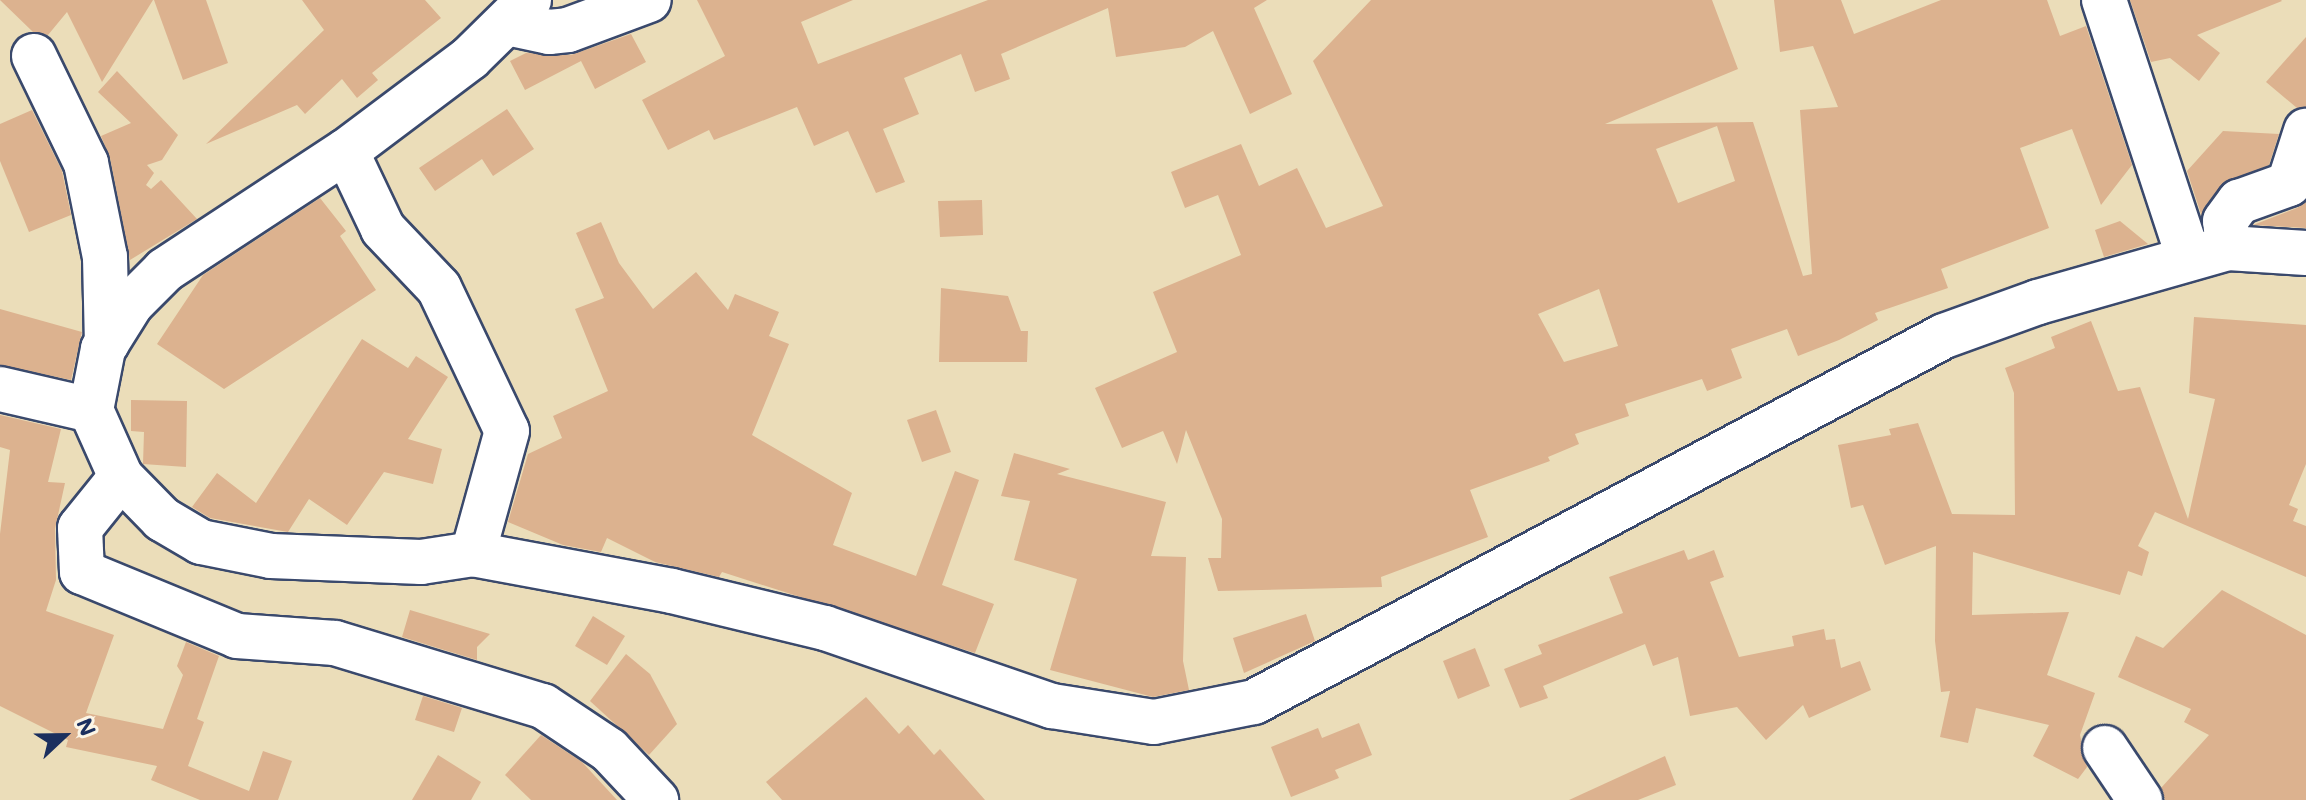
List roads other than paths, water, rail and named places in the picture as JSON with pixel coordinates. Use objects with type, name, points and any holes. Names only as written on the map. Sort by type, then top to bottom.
[{"type":"street","points":[[107,343],[131,304],[165,270],[346,151],[470,58],[518,11],[549,32],[568,30],[649,0]]},
{"type":"street","points":[[2104,0],[2208,253]]},
{"type":"street","points":[[34,56],[86,163],[105,257],[107,343],[91,410],[121,477],[162,519],[201,542],[271,556],[421,562],[473,554],[672,591],[825,628],[1052,706],[1104,718],[1154,722],[1211,714],[1254,702],[1944,336],[2208,253],[2306,253]]},
{"type":"street","points":[[2208,253],[2239,202],[2289,184],[2306,131]]},
{"type":"street","points":[[346,151],[383,229],[439,288],[507,431],[473,554]]},
{"type":"street","points":[[0,389],[91,410]]},
{"type":"street","points":[[121,477],[80,528],[82,572],[237,636],[335,643],[543,706],[609,750],[656,800]]},
{"type":"street","points":[[2105,748],[2140,800]]}]
